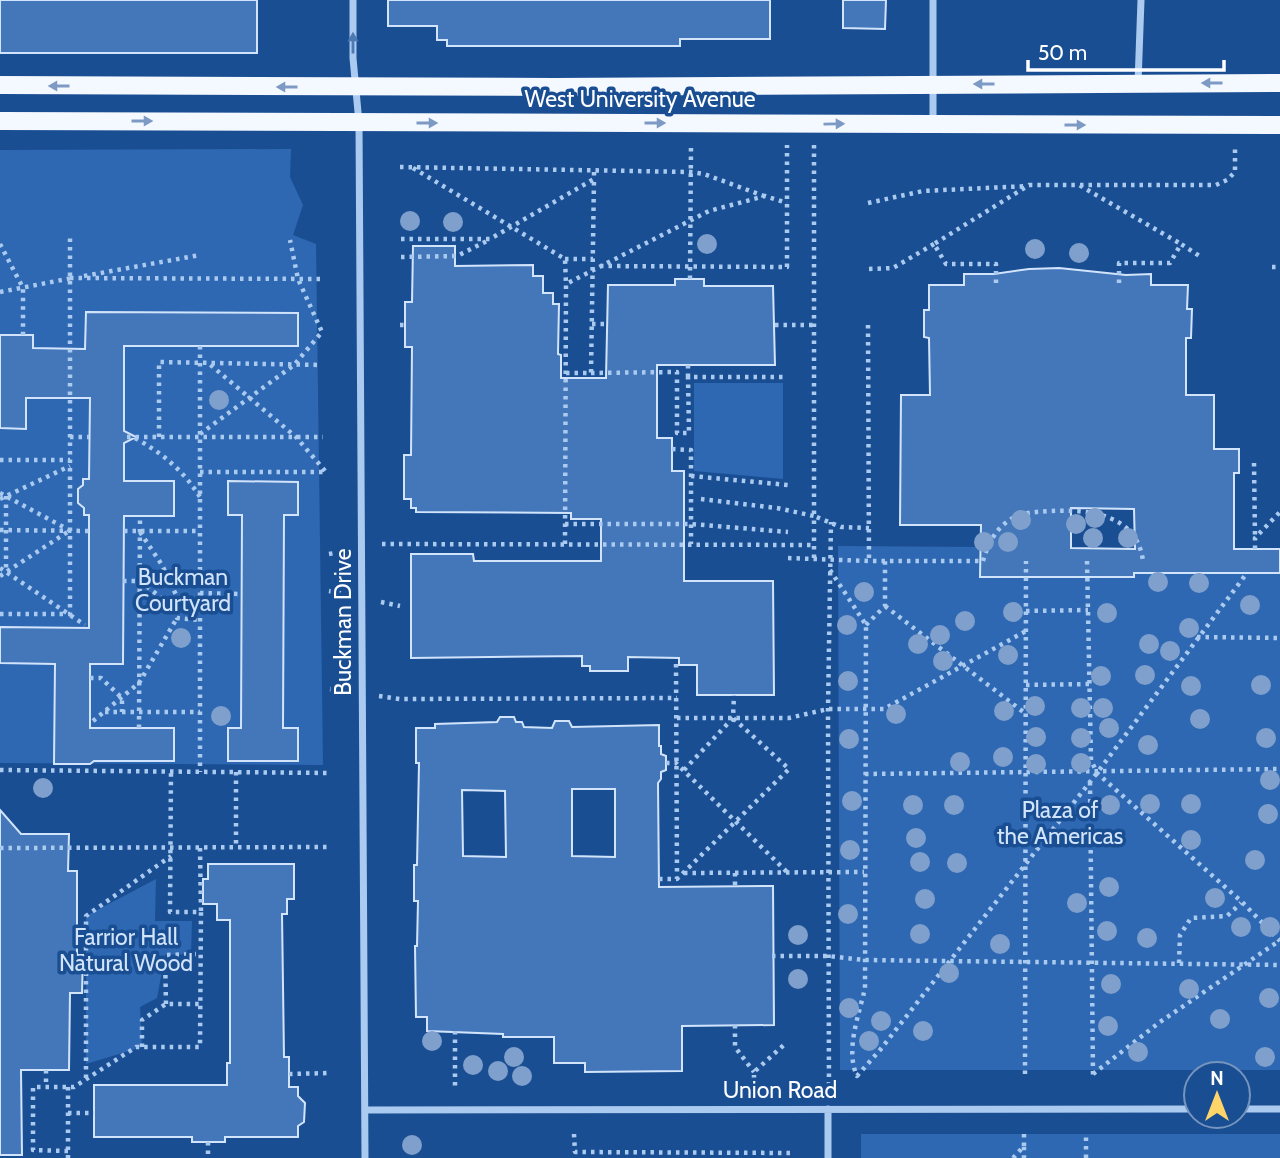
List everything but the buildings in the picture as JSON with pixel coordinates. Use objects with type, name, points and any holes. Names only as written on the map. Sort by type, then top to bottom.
[{"type":"main road","name":"West University Avenue","points":[[0,85],[355,87],[1280,83]]},
{"type":"main road","name":"West University Avenue","points":[[0,121],[1280,125]]},
{"type":"street","name":"Buckman Drive","points":[[353,0],[355,87],[359,123],[365,1158]]},
{"type":"street","points":[[933,0],[933,125]]},
{"type":"street","points":[[1138,84],[1141,0]]},
{"type":"street","points":[[828,1109],[828,1158]]},
{"type":"street","name":"Union Road","points":[[365,1110],[1182,1109]]},
{"type":"street","points":[[1252,1109],[1280,1109]]},
{"type":"path","points":[[814,559],[814,145],[821,124]]},
{"type":"path","points":[[690,279],[691,145]]},
{"type":"path","points":[[600,266],[787,267],[787,145]]},
{"type":"path","points":[[868,203],[923,191],[1028,186],[1216,185],[1235,172],[1235,145]]},
{"type":"path","points":[[400,167],[690,172],[704,174],[787,203]]},
{"type":"path","points":[[411,167],[565,259],[593,259]]},
{"type":"path","points":[[592,373],[594,170]]},
{"type":"path","points":[[401,257],[457,256],[594,179]]},
{"type":"path","points":[[869,269],[893,268],[1028,186]]},
{"type":"path","points":[[1079,186],[1201,257]]},
{"type":"path","points":[[566,284],[690,219],[765,196]]},
{"type":"path","points":[[70,238],[70,614]]},
{"type":"path","points":[[401,239],[490,239]]},
{"type":"path","points":[[200,435],[294,365],[322,332],[298,279],[290,240]]},
{"type":"path","points":[[0,244],[23,288],[23,335]]},
{"type":"path","points":[[934,244],[946,264],[996,264],[996,283]]},
{"type":"path","points":[[1119,283],[1119,263],[1170,263],[1181,244]]},
{"type":"path","points":[[0,292],[200,255]]},
{"type":"path","points":[[565,259],[565,544]]},
{"type":"path","points":[[1272,267],[1280,267]]},
{"type":"path","points":[[70,278],[323,279]]},
{"type":"path","points":[[592,324],[606,324]]},
{"type":"path","points":[[775,325],[814,326]]},
{"type":"path","points":[[867,325],[869,561]]},
{"type":"path","points":[[200,346],[200,772]]},
{"type":"path","points":[[159,437],[159,362],[322,365]]},
{"type":"path","points":[[200,472],[327,472],[296,437],[207,362]]},
{"type":"path","points":[[566,373],[677,372],[677,433],[689,433],[688,365]]},
{"type":"path","points":[[688,377],[788,377]]},
{"type":"path","points":[[70,437],[89,437]]},
{"type":"path","points":[[127,437],[323,437]]},
{"type":"path","points":[[134,437],[167,457],[181,471],[200,498]]},
{"type":"path","points":[[672,449],[691,450],[691,544]]},
{"type":"path","points":[[0,460],[70,463]]},
{"type":"path","points":[[0,499],[70,463]]},
{"type":"path","points":[[1254,463],[1255,549]]},
{"type":"path","points":[[691,476],[788,485]]},
{"type":"path","points":[[0,493],[70,531]]},
{"type":"path","points":[[6,496],[3,531],[6,572]]},
{"type":"path","points":[[701,499],[777,508],[814,516],[841,527],[869,528]]},
{"type":"path","points":[[788,558],[830,561],[981,561],[988,544],[1005,524],[1026,513],[1064,510],[1102,515],[1125,526],[1137,540],[1143,561]]},
{"type":"path","points":[[1255,538],[1280,512]]},
{"type":"path","points":[[139,727],[140,516]]},
{"type":"path","points":[[828,1109],[831,522]]},
{"type":"path","points":[[565,524],[691,524],[788,532]]},
{"type":"path","points":[[3,531],[89,531]]},
{"type":"path","points":[[0,576],[70,531]]},
{"type":"path","points":[[124,531],[200,531]]},
{"type":"path","points":[[140,531],[162,565],[178,599]]},
{"type":"path","points":[[382,544],[814,545]]},
{"type":"path","points":[[329,554],[346,551]]},
{"type":"path","points":[[866,625],[885,606],[885,561]]},
{"type":"path","points":[[1026,561],[1026,1074]]},
{"type":"path","points":[[1087,561],[1091,760],[1097,773],[1280,940],[1160,1022],[1093,1075],[1090,781]]},
{"type":"path","points":[[0,568],[85,625]]},
{"type":"path","points":[[830,570],[866,625],[865,988],[853,1043],[853,1067],[857,1076],[1097,773],[1247,573]]},
{"type":"path","points":[[123,581],[140,581],[173,607],[177,618]]},
{"type":"path","points":[[329,591],[346,594]]},
{"type":"path","points":[[178,599],[242,594]]},
{"type":"path","points":[[173,607],[178,599]]},
{"type":"path","points":[[381,602],[400,606]]},
{"type":"path","points":[[885,606],[1026,714]]},
{"type":"path","points":[[1026,611],[1088,610]]},
{"type":"path","points":[[0,614],[70,614]]},
{"type":"path","points":[[177,618],[200,620]]},
{"type":"path","points":[[93,721],[139,683],[177,618]]},
{"type":"path","points":[[677,718],[789,718],[828,709],[884,709],[1026,631]]},
{"type":"path","points":[[1197,637],[1280,638]]},
{"type":"path","points":[[676,664],[677,879]]},
{"type":"path","points":[[90,678],[101,678],[122,698],[122,712]]},
{"type":"path","points":[[1026,685],[1089,684]]},
{"type":"path","points":[[330,689],[346,691]]},
{"type":"path","points":[[684,770],[733,718],[734,695]]},
{"type":"path","points":[[379,696],[400,699],[677,698]]},
{"type":"path","points":[[104,712],[200,712]]},
{"type":"path","points":[[659,879],[677,879],[789,769],[733,718]]},
{"type":"path","points":[[666,763],[676,763],[684,770],[788,873]]},
{"type":"path","points":[[865,774],[1280,769]]},
{"type":"path","points":[[0,770],[330,773]]},
{"type":"path","points":[[171,771],[170,912],[201,912]]},
{"type":"path","points":[[236,772],[236,848]]},
{"type":"path","points":[[0,848],[329,848]]},
{"type":"path","points":[[68,1151],[33,1150],[33,1087],[74,1087],[136,1046],[200,1047],[200,848]]},
{"type":"path","points":[[86,1079],[86,916],[171,856]]},
{"type":"path","points":[[683,873],[864,872]]},
{"type":"path","points":[[735,873],[735,887]]},
{"type":"path","points":[[1179,963],[1180,935],[1191,918],[1227,916],[1241,902]]},
{"type":"path","points":[[166,1004],[166,955],[200,954]]},
{"type":"path","points":[[772,956],[828,956],[864,960],[1280,965]]},
{"type":"path","points":[[142,1046],[142,1020],[166,1004],[200,1004]]},
{"type":"path","points":[[735,1025],[735,1046],[754,1072],[754,1087]]},
{"type":"path","points":[[455,1031],[455,1086]]},
{"type":"path","points":[[754,1072],[786,1043]]},
{"type":"path","points":[[46,1070],[46,1087]]},
{"type":"path","points":[[289,1074],[330,1073]]},
{"type":"path","points":[[68,1087],[68,1158]]},
{"type":"path","points":[[68,1113],[94,1113]]},
{"type":"path","points":[[574,1134],[575,1152],[791,1153]]},
{"type":"path","points":[[1024,1134],[1024,1158]]},
{"type":"path","points":[[1086,1134],[1086,1158]]},
{"type":"path","points":[[208,1142],[208,1158]]},
{"type":"path","points":[[1013,1158],[1024,1146]]},
{"type":"green space","name":"Buckman Courtyard","points":[[291,149],[290,177],[303,205],[293,235],[316,244],[323,765],[0,763],[0,150]]},
{"type":"green space","points":[[694,383],[783,383],[783,479],[694,471]]},
{"type":"green space","name":"Plaza of the Americas","points":[[838,546],[980,547],[980,577],[1280,573],[1280,1070],[1252,1070],[1252,1060],[1182,1060],[1182,1070],[840,1070]]},
{"type":"green space","name":"Farrior Hall Natural Wood","points":[[156,879],[155,921],[192,921],[191,954],[165,955],[157,998],[140,1007],[142,1047],[86,1064],[86,916]]},
{"type":"green space","points":[[861,1134],[1280,1134],[1280,1158],[861,1158]]}]
